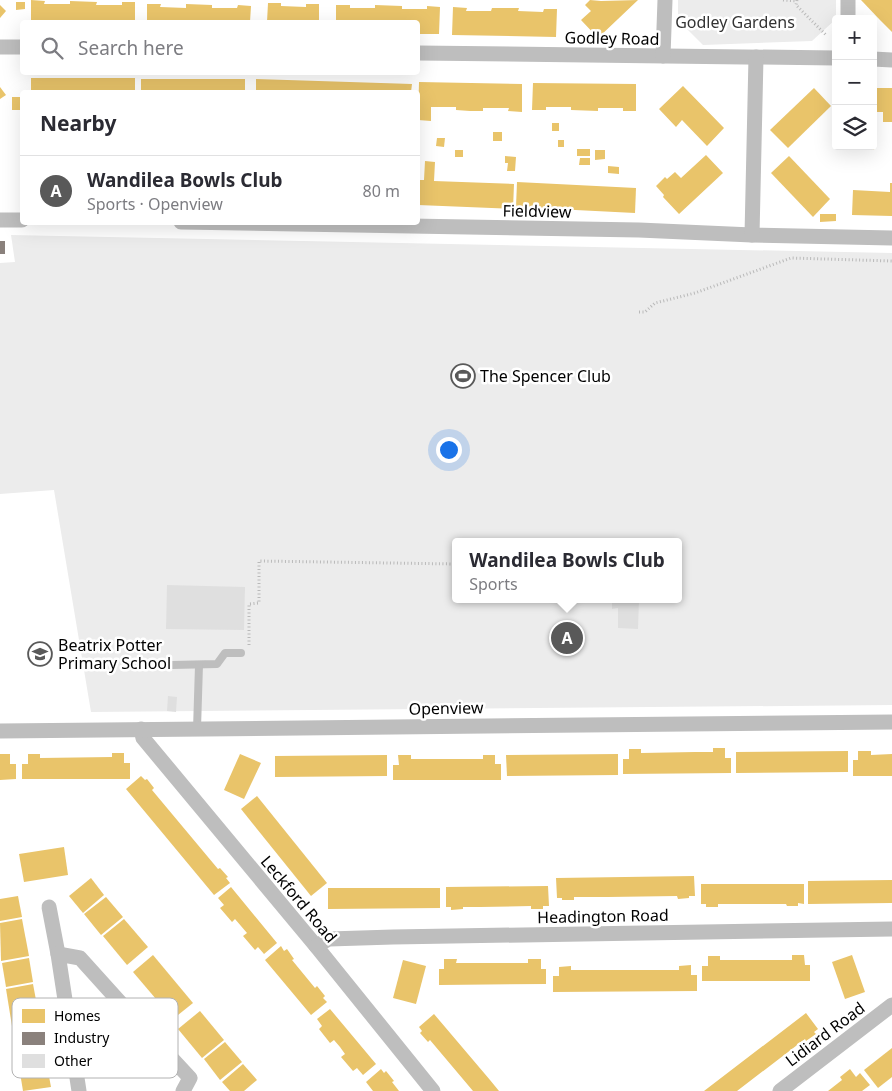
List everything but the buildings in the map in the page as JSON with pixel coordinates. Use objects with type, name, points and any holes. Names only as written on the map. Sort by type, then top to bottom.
[{"type":"street","points":[[663,56],[664,0]]},
{"type":"street","points":[[848,0],[848,15]]},
{"type":"street","points":[[0,47],[20,47]]},
{"type":"street","name":"Godley Road","points":[[420,53],[832,58]]},
{"type":"street","points":[[752,235],[756,57]]},
{"type":"street","points":[[877,59],[892,60]]},
{"type":"street","points":[[0,220],[20,220]]},
{"type":"street","name":"Fieldview","points":[[353,225],[639,230],[892,238]]},
{"type":"street","name":"Openview","points":[[0,731],[892,722]]},
{"type":"street","name":"Leckford Road","points":[[141,729],[142,736],[148,745],[316,946],[433,1091]]},
{"type":"street","points":[[49,907],[65,998]]},
{"type":"street","name":"Headington Road","points":[[316,946],[329,939],[892,930]]},
{"type":"street","points":[[58,954],[80,958],[116,998]]},
{"type":"street","name":"Lidiard Road","points":[[780,1091],[892,1005]]},
{"type":"street","points":[[178,1065],[190,1078],[183,1091]]},
{"type":"street","points":[[77,1078],[79,1091]]},
{"type":"lane","points":[[172,665],[217,664],[225,653],[241,653]]},
{"type":"lane","points":[[197,729],[199,665]]},
{"type":"path","points":[[783,0],[797,0],[796,4],[826,35]]},
{"type":"path","points":[[639,312],[645,312],[654,303],[695,293],[790,258],[892,261]]},
{"type":"path","points":[[241,653],[249,653],[249,604],[259,603],[259,561],[452,564]]},
{"type":"green space","name":"Godley Gardens","points":[[678,0],[836,0],[836,15],[832,15],[832,23],[812,41],[703,45],[678,20]]},
{"type":"green space","name":"The Spencer Club","points":[[11,235],[892,253],[892,705],[91,712],[54,490],[0,494],[0,263],[15,262]]},
{"type":"place","name":"The Spencer Club","points":[[463,376]]},
{"type":"place","name":"Wandilea Bowls Club","points":[[567,638]]},
{"type":"place","name":"Beatrix Potter Primary School","points":[[40,654]]}]
